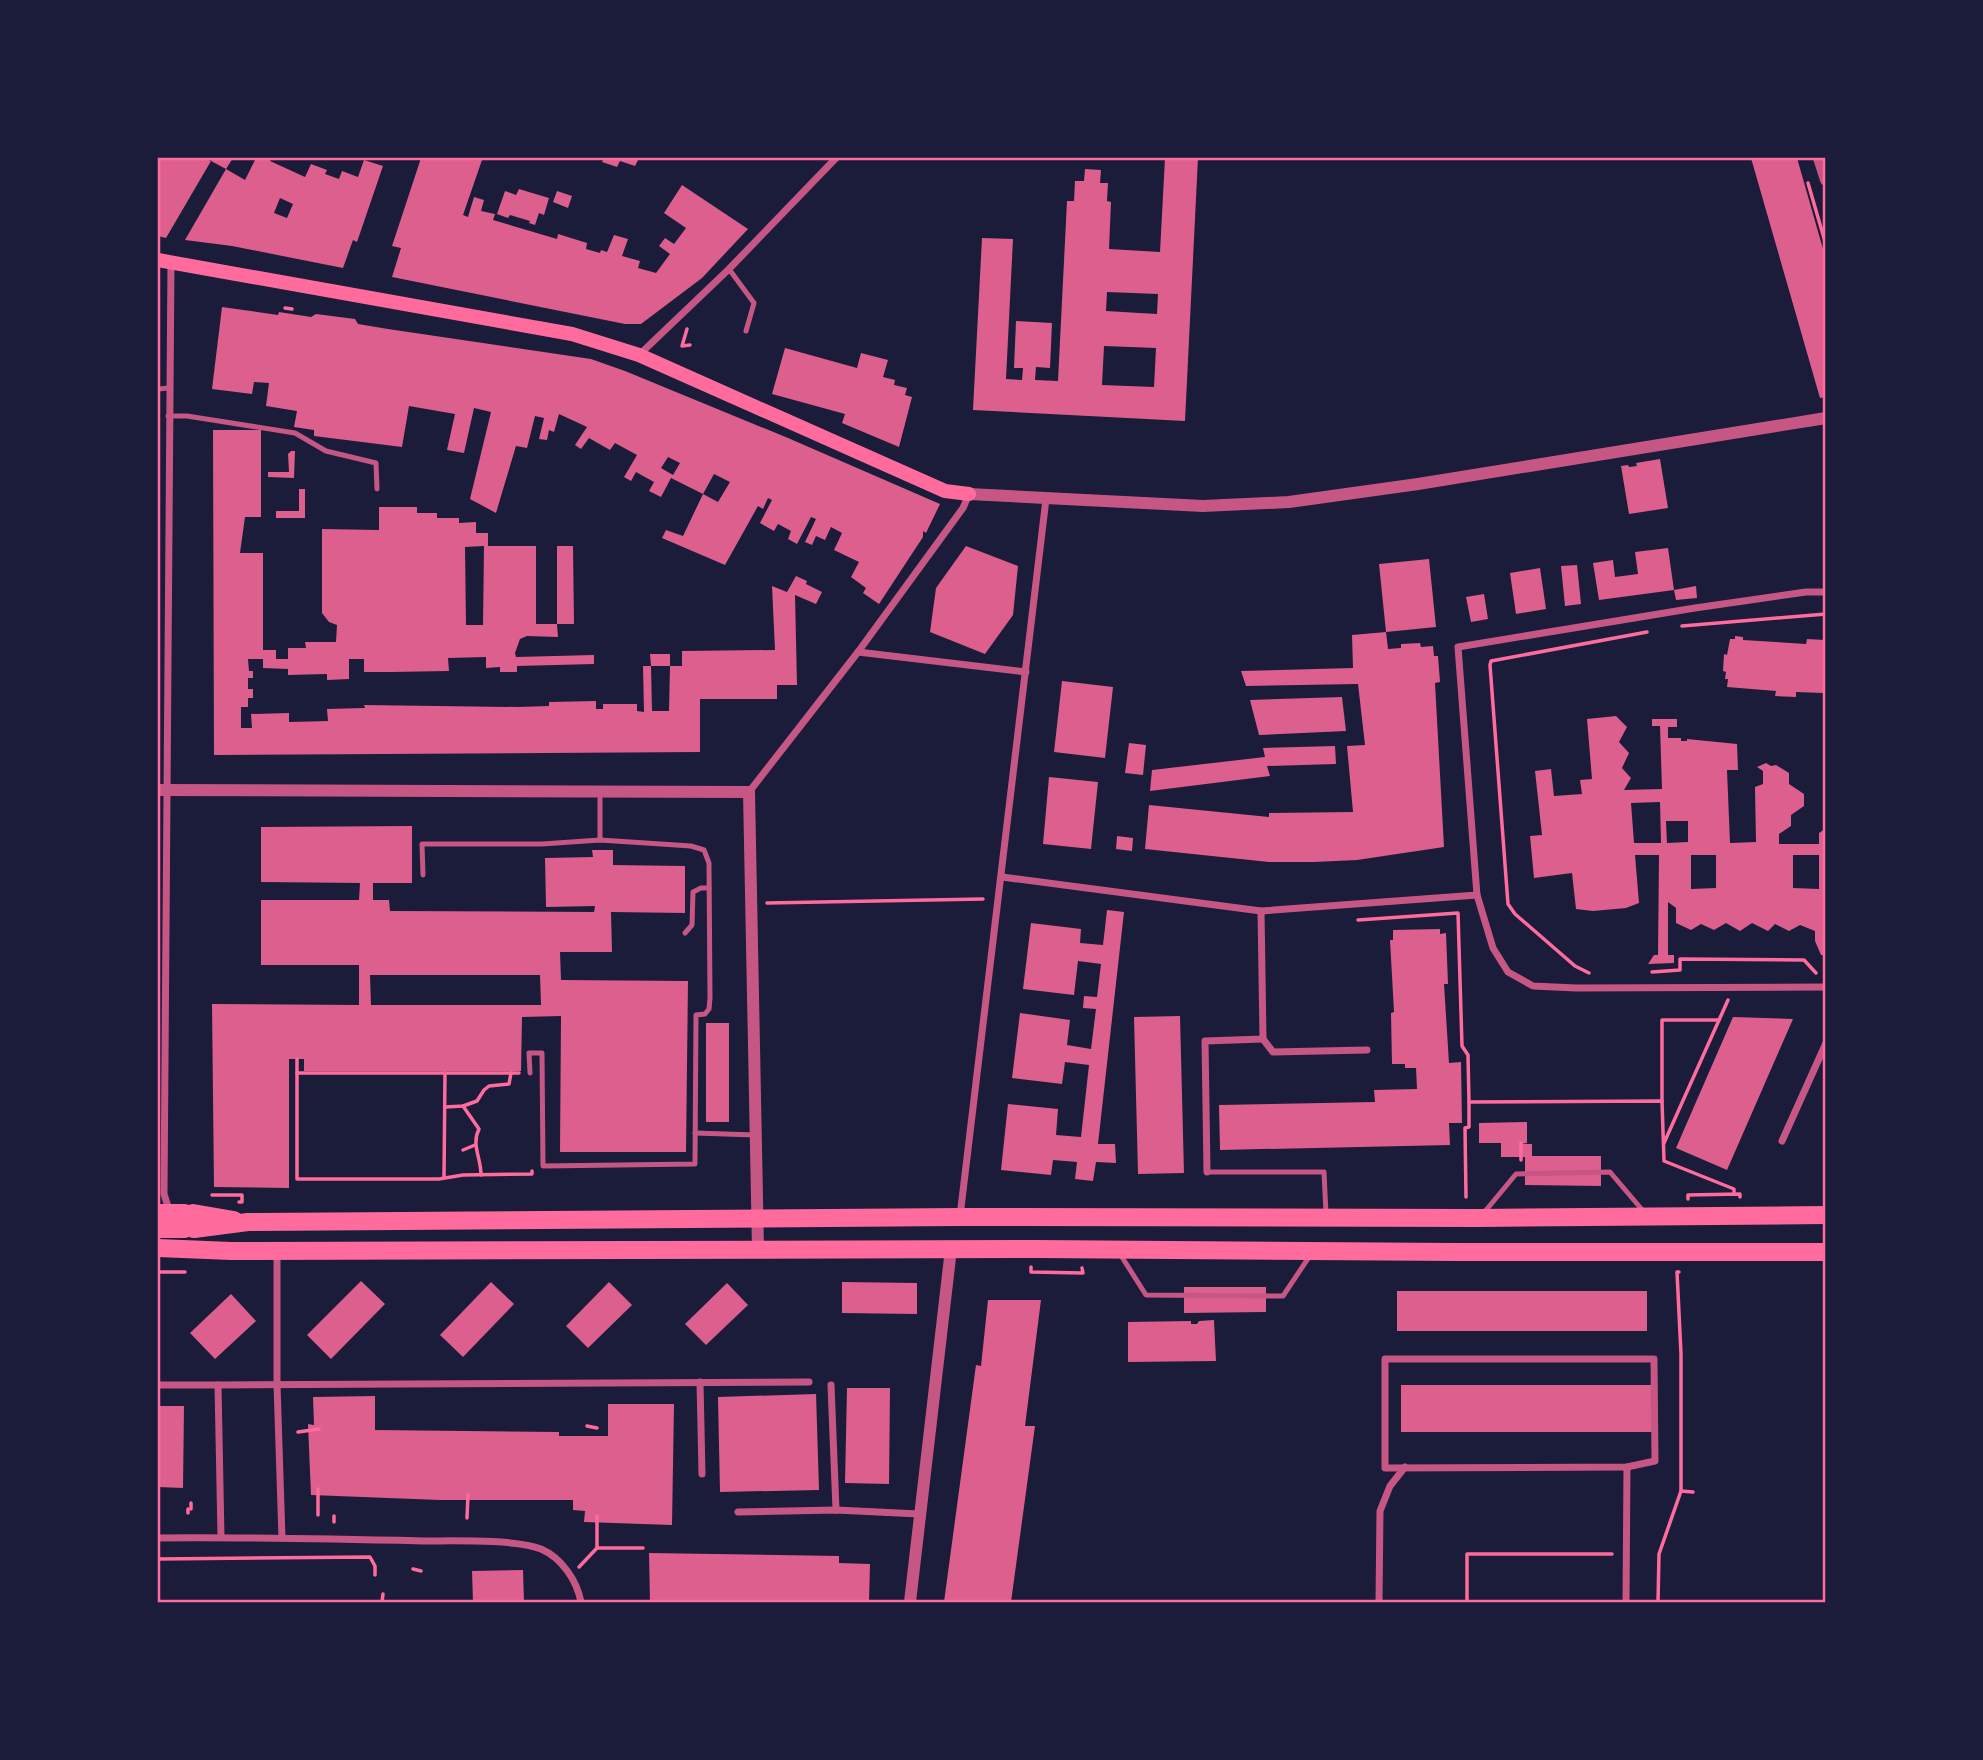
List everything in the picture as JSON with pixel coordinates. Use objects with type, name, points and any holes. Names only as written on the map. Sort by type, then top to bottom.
[{"type":"main road","points":[[164,261],[572,334],[639,355],[945,491],[969,494]]},
{"type":"main road","points":[[158,1229],[181,1219],[248,1222],[1825,1215]]},
{"type":"main road","points":[[1797,1216],[1825,1221]]},
{"type":"main road","points":[[158,1248],[231,1251]]},
{"type":"main road","points":[[158,1255],[277,1250],[1825,1250]]},
{"type":"street","points":[[639,355],[729,269],[836,158]]},
{"type":"street","points":[[1819,158],[1825,180]]},
{"type":"street","points":[[164,261],[169,388],[162,790],[164,1194],[181,1219]]},
{"type":"street","points":[[758,1249],[749,792],[858,652],[963,508],[969,494],[1203,506],[1289,502],[1443,480],[1825,418]]},
{"type":"street","points":[[960,1217],[1046,499]]},
{"type":"street","points":[[1825,592],[1806,592],[1695,608],[1458,647],[1477,895],[1493,948],[1508,972],[1534,986],[1576,988],[1825,987]]},
{"type":"street","points":[[858,652],[1026,672]]},
{"type":"street","points":[[162,790],[749,792]]},
{"type":"street","points":[[1002,877],[1261,911],[1477,895]]},
{"type":"street","points":[[1261,911],[1263,1039],[1273,1052],[1367,1051]]},
{"type":"street","points":[[1207,1172],[1205,1041],[1263,1039]]},
{"type":"street","points":[[1782,1141],[1825,1043]]},
{"type":"street","points":[[910,1602],[951,1249]]},
{"type":"street","points":[[277,1250],[277,1384],[282,1538]]},
{"type":"street","points":[[1385,1359],[1654,1359],[1656,1461],[1627,1467],[1385,1468],[1385,1359]]},
{"type":"street","points":[[700,1382],[702,1474]]},
{"type":"street","points":[[158,1385],[809,1382]]},
{"type":"street","points":[[218,1385],[221,1537]]},
{"type":"street","points":[[831,1385],[836,1510]]},
{"type":"street","points":[[1379,1602],[1380,1511],[1390,1486],[1405,1467]]},
{"type":"street","points":[[1626,1602],[1627,1467]]},
{"type":"street","points":[[738,1512],[836,1510],[919,1514]]},
{"type":"street","points":[[158,1538],[466,1541],[523,1545],[541,1549],[558,1561],[572,1576],[580,1602]]},
{"type":"lane","points":[[729,269],[754,303],[746,331]]},
{"type":"lane","points":[[158,389],[169,388]]},
{"type":"lane","points":[[168,416],[187,416],[295,433],[326,451],[376,463],[377,489]]},
{"type":"lane","points":[[600,791],[600,840]]},
{"type":"lane","points":[[423,875],[422,844],[542,844],[600,840],[691,846],[704,850],[709,863],[709,1009],[705,1014],[696,1015],[695,1164],[543,1166],[542,1053],[529,1052],[530,1073]]},
{"type":"lane","points":[[685,933],[692,925],[693,892],[709,888]]},
{"type":"lane","points":[[695,1133],[756,1135]]},
{"type":"lane","points":[[1207,1172],[1324,1172],[1326,1217]]},
{"type":"lane","points":[[1479,1218],[1516,1174],[1610,1172],[1648,1217]]},
{"type":"lane","points":[[1117,1249],[1146,1295],[1283,1296],[1313,1250]]},
{"type":"path","points":[[1807,183],[1825,245]]},
{"type":"path","points":[[285,308],[292,309]]},
{"type":"path","points":[[682,346],[690,345]]},
{"type":"path","points":[[1671,628],[1825,614]]},
{"type":"path","points":[[1600,973],[1588,973],[1575,967],[1515,914],[1508,904],[1490,665],[1491,661],[1660,630]]},
{"type":"path","points":[[751,904],[983,899]]},
{"type":"path","points":[[1348,920],[1458,913],[1462,1046],[1468,1055],[1466,1196]]},
{"type":"path","points":[[1647,972],[1680,970],[1680,959],[1804,960],[1817,973],[1825,973]]},
{"type":"path","points":[[1664,1145],[1728,1000]]},
{"type":"path","points":[[1719,1020],[1662,1020],[1664,1161],[1734,1189],[1734,1196]]},
{"type":"path","points":[[297,1059],[297,1179],[444,1178],[532,1174],[532,1161]]},
{"type":"path","points":[[297,1073],[530,1073]]},
{"type":"path","points":[[444,1178],[445,1073]]},
{"type":"path","points":[[444,1107],[463,1106],[477,1101],[489,1086],[509,1084],[511,1073]]},
{"type":"path","points":[[1469,1102],[1662,1101]]},
{"type":"path","points":[[463,1106],[479,1129],[475,1145],[480,1159],[481,1175]]},
{"type":"path","points":[[1521,1143],[1521,1160]]},
{"type":"path","points":[[463,1150],[475,1145]]},
{"type":"path","points":[[158,1272],[185,1272]]},
{"type":"path","points":[[1658,1602],[1658,1554],[1681,1491],[1681,1354],[1677,1272],[1686,1273]]},
{"type":"path","points":[[587,1426],[597,1428]]},
{"type":"path","points":[[298,1432],[319,1429]]},
{"type":"path","points":[[318,1489],[318,1515]]},
{"type":"path","points":[[1681,1491],[1693,1492]]},
{"type":"path","points":[[467,1518],[468,1495]]},
{"type":"path","points":[[189,1510],[191,1503]]},
{"type":"path","points":[[572,1576],[597,1548],[597,1516]]},
{"type":"path","points":[[597,1548],[643,1548]]},
{"type":"path","points":[[189,1551],[189,1558]]},
{"type":"path","points":[[1467,1602],[1467,1554],[1627,1554]]},
{"type":"path","points":[[158,1559],[370,1557],[375,1566],[375,1575]]},
{"type":"path","points":[[413,1569],[421,1571]]},
{"type":"path","points":[[382,1602],[383,1594]]},
{"type":"building","points":[[158,158],[205,158],[211,161],[166,238],[158,236]]},
{"type":"building","points":[[213,158],[233,158],[226,169],[211,161]]},
{"type":"building","points":[[256,158],[272,158],[270,161],[305,177],[311,164],[327,170],[325,174],[339,179],[342,171],[358,177],[364,160],[383,166],[357,242],[353,240],[343,268],[232,246],[185,240],[226,169],[245,180]],"holes":[[[280,198],[293,204],[287,218],[274,213]]]},
{"type":"building","points":[[421,158],[482,160],[463,215],[468,217],[474,197],[484,200],[481,211],[495,214],[493,220],[557,239],[558,234],[587,243],[586,249],[600,253],[601,250],[607,252],[614,235],[628,239],[622,256],[640,261],[638,268],[656,273],[670,254],[659,246],[665,238],[674,244],[686,228],[664,213],[682,185],[748,229],[702,278],[641,324],[625,324],[392,277],[401,248],[392,246]]},
{"type":"building","points":[[604,158],[639,158],[635,166],[620,161],[617,167],[602,162]]},
{"type":"building","points":[[1165,158],[1198,158],[1185,421],[973,410],[982,238],[1013,239],[1006,379],[1022,380],[1023,368],[1014,368],[1016,321],[1052,323],[1050,368],[1036,367],[1035,380],[1058,381],[1067,201],[1074,201],[1075,181],[1084,181],[1085,169],[1101,170],[1100,183],[1108,183],[1107,201],[1111,202],[1109,249],[1160,252]],"holes":[[[1107,292],[1158,294],[1157,314],[1106,311]],[[1104,346],[1156,348],[1154,387],[1102,385]]]},
{"type":"building","points":[[1751,158],[1797,158],[1825,256],[1825,397],[1820,398]]},
{"type":"building","points":[[519,189],[549,198],[544,215],[539,213],[535,225],[510,215],[508,218],[497,214],[505,191],[516,195]]},
{"type":"building","points":[[557,191],[572,196],[568,208],[553,202]]},
{"type":"building","points":[[222,307],[278,315],[279,312],[355,319],[358,324],[591,359],[788,438],[940,504],[926,533],[923,531],[923,537],[879,604],[863,593],[866,588],[851,577],[859,562],[834,550],[842,533],[831,527],[825,540],[816,536],[812,545],[805,542],[816,519],[811,517],[797,544],[788,539],[791,531],[778,524],[774,531],[760,523],[772,500],[768,498],[763,509],[758,506],[725,565],[662,538],[666,530],[683,536],[703,494],[671,478],[661,497],[649,491],[654,482],[636,472],[631,481],[624,477],[637,455],[615,443],[610,450],[589,438],[581,449],[575,445],[587,427],[559,414],[554,432],[549,430],[547,440],[539,439],[544,418],[535,416],[527,448],[516,446],[496,513],[470,499],[491,412],[474,408],[464,453],[447,450],[455,414],[409,406],[402,447],[314,436],[314,430],[294,427],[297,411],[266,406],[269,383],[254,382],[252,394],[212,389]],"holes":[[[668,457],[680,463],[673,475],[661,468]],[[714,474],[730,482],[718,502],[703,494]]]},
{"type":"building","points":[[785,348],[857,368],[861,353],[888,360],[883,377],[895,380],[894,385],[907,388],[905,395],[912,397],[899,447],[842,423],[845,414],[772,394]]},
{"type":"building","points":[[213,430],[261,430],[261,517],[245,517],[240,553],[263,553],[263,650],[276,650],[276,659],[288,659],[288,648],[306,648],[305,642],[336,642],[337,625],[329,622],[322,613],[322,529],[379,530],[379,507],[417,507],[417,513],[437,513],[437,518],[459,518],[459,523],[476,522],[476,533],[488,533],[488,546],[536,546],[536,624],[557,624],[558,637],[527,636],[520,639],[516,657],[594,655],[594,664],[517,666],[517,672],[500,672],[500,667],[486,668],[486,657],[448,658],[449,671],[391,672],[364,672],[364,659],[349,659],[349,679],[327,680],[327,674],[288,675],[288,669],[263,668],[263,659],[248,659],[253,678],[248,678],[248,689],[253,689],[253,698],[248,698],[248,707],[241,707],[241,728],[252,728],[251,714],[289,713],[289,722],[328,721],[327,709],[365,708],[364,705],[518,707],[549,706],[549,702],[596,701],[596,709],[603,709],[603,704],[637,704],[637,711],[644,712],[643,666],[651,666],[652,711],[669,711],[670,666],[682,666],[682,651],[775,650],[772,586],[787,592],[796,576],[822,592],[816,604],[795,595],[797,685],[777,685],[777,699],[700,699],[700,752],[214,755]],"holes":[[[484,546],[483,625],[466,625],[465,547]]]},
{"type":"building","points":[[295,451],[294,478],[268,477],[268,472],[289,472],[288,454]]},
{"type":"building","points":[[1660,459],[1668,508],[1629,514],[1621,466],[1637,466],[1636,463]]},
{"type":"building","points":[[299,489],[305,489],[305,518],[276,518],[276,511],[299,511]]},
{"type":"building","points":[[557,546],[573,546],[574,624],[557,624]]},
{"type":"building","points":[[966,546],[1018,566],[1013,615],[985,654],[930,632],[936,588]]},
{"type":"building","points":[[1668,548],[1674,590],[1599,600],[1593,563],[1613,560],[1615,577],[1638,574],[1635,552]]},
{"type":"building","points":[[1429,559],[1436,627],[1386,632],[1379,564]]},
{"type":"building","points":[[1577,565],[1581,604],[1565,606],[1561,566]]},
{"type":"building","points":[[1540,568],[1546,609],[1516,614],[1510,573]]},
{"type":"building","points":[[1696,586],[1697,598],[1676,600],[1674,590]]},
{"type":"building","points":[[1484,594],[1488,619],[1471,622],[1466,597]]},
{"type":"building","points":[[1386,632],[1388,649],[1401,648],[1401,644],[1420,643],[1421,647],[1433,646],[1434,656],[1438,656],[1440,682],[1435,683],[1444,847],[1357,860],[1314,862],[1269,862],[1145,849],[1149,805],[1269,817],[1269,813],[1353,812],[1347,746],[1365,745],[1358,684],[1246,686],[1241,671],[1353,668],[1352,635]]},
{"type":"building","points":[[1735,636],[1743,637],[1743,640],[1806,644],[1807,639],[1825,640],[1825,699],[1823,693],[1796,692],[1796,697],[1775,696],[1776,691],[1727,687],[1728,679],[1725,679],[1726,672],[1723,671],[1724,654],[1727,655],[1730,639],[1735,639]]},
{"type":"building","points":[[650,654],[670,654],[670,666],[651,666]]},
{"type":"building","points":[[1062,681],[1113,687],[1105,758],[1054,752]]},
{"type":"building","points":[[1342,697],[1346,731],[1259,735],[1250,700]]},
{"type":"building","points":[[1616,716],[1627,727],[1619,742],[1629,753],[1622,768],[1631,778],[1624,790],[1662,789],[1660,726],[1652,726],[1652,719],[1677,719],[1677,727],[1668,727],[1668,738],[1737,744],[1738,770],[1727,770],[1730,843],[1756,842],[1755,787],[1763,784],[1763,771],[1757,767],[1766,763],[1776,765],[1789,773],[1789,784],[1804,794],[1804,806],[1791,815],[1791,826],[1779,834],[1779,844],[1819,844],[1819,833],[1825,829],[1825,955],[1821,955],[1815,941],[1815,931],[1800,925],[1789,931],[1775,924],[1768,931],[1752,923],[1740,931],[1726,923],[1714,930],[1701,924],[1691,930],[1676,923],[1676,908],[1668,902],[1668,955],[1674,955],[1674,963],[1648,964],[1654,955],[1658,955],[1659,855],[1635,855],[1639,903],[1626,908],[1593,911],[1576,909],[1572,873],[1534,878],[1530,836],[1542,835],[1535,771],[1551,769],[1554,796],[1582,794],[1580,780],[1592,779],[1587,719]],"holes":[[[1660,802],[1661,843],[1634,843],[1631,803]],[[1666,821],[1688,821],[1688,842],[1667,843]],[[1691,855],[1716,855],[1716,888],[1691,889]],[[1793,855],[1819,855],[1819,889],[1793,888]]]},
{"type":"building","points":[[1129,743],[1146,745],[1143,775],[1125,773]]},
{"type":"building","points":[[1335,746],[1336,764],[1267,766],[1270,776],[1150,791],[1152,770],[1265,757],[1263,748]]},
{"type":"building","points":[[1049,777],[1098,782],[1091,849],[1043,844]]},
{"type":"building","points":[[412,826],[412,883],[373,883],[373,900],[389,900],[390,911],[594,912],[595,906],[546,907],[545,858],[593,857],[592,850],[613,850],[613,865],[685,866],[685,913],[611,912],[612,952],[560,952],[561,980],[688,981],[686,1152],[560,1152],[561,1016],[522,1017],[521,1071],[304,1071],[304,1059],[289,1059],[289,1188],[214,1187],[212,1004],[359,1005],[359,965],[261,965],[261,900],[359,900],[360,883],[261,882],[261,827]],"holes":[[[370,975],[540,975],[541,1005],[371,1005]]]},
{"type":"building","points":[[1117,836],[1133,838],[1132,851],[1116,849]]},
{"type":"building","points":[[1107,910],[1124,912],[1098,1144],[1115,1144],[1116,1163],[1096,1162],[1093,1181],[1075,1179],[1077,1162],[1053,1160],[1051,1175],[1001,1170],[1008,1104],[1058,1109],[1056,1135],[1081,1137],[1089,1065],[1065,1062],[1062,1084],[1012,1078],[1020,1013],[1070,1020],[1067,1045],[1091,1049],[1096,1009],[1083,1008],[1084,996],[1097,997],[1101,964],[1078,961],[1074,995],[1023,989],[1031,923],[1081,929],[1080,943],[1103,945]]},
{"type":"building","points":[[1440,929],[1440,934],[1446,933],[1448,984],[1444,984],[1449,1063],[1461,1062],[1462,1123],[1449,1123],[1450,1145],[1220,1150],[1219,1105],[1375,1102],[1374,1090],[1417,1089],[1416,1068],[1405,1068],[1405,1064],[1392,1064],[1391,1013],[1394,1012],[1390,940],[1393,940],[1393,930]]},
{"type":"building","points":[[1180,1016],[1184,1173],[1138,1174],[1134,1017]]},
{"type":"building","points":[[1733,1017],[1793,1019],[1727,1170],[1676,1148]]},
{"type":"building","points":[[706,1023],[729,1023],[729,1122],[706,1122]]},
{"type":"building","points":[[1527,1122],[1527,1143],[1520,1144],[1532,1144],[1532,1156],[1601,1156],[1601,1186],[1525,1185],[1525,1157],[1501,1157],[1501,1143],[1479,1143],[1479,1123]]},
{"type":"building","points":[[361,1281],[385,1304],[331,1359],[307,1335]]},
{"type":"building","points":[[491,1282],[514,1304],[463,1357],[440,1335]]},
{"type":"building","points":[[609,1282],[632,1305],[588,1348],[566,1326]]},
{"type":"building","points":[[842,1282],[917,1283],[917,1314],[842,1313]]},
{"type":"building","points":[[727,1283],[748,1305],[706,1345],[685,1324]]},
{"type":"building","points":[[1184,1287],[1266,1287],[1266,1312],[1184,1313]]},
{"type":"building","points":[[1397,1291],[1647,1291],[1647,1331],[1397,1331]]},
{"type":"building","points":[[231,1294],[256,1321],[215,1359],[190,1333]]},
{"type":"building","points":[[988,1300],[1041,1300],[1025,1426],[1035,1426],[1011,1602],[944,1602],[976,1365],[981,1366]]},
{"type":"building","points":[[1214,1320],[1216,1361],[1128,1362],[1128,1322],[1191,1321],[1191,1324],[1197,1324],[1199,1321]]},
{"type":"building","points":[[1401,1385],[1652,1385],[1653,1432],[1401,1432]]},
{"type":"building","points":[[847,1388],[890,1388],[889,1484],[845,1483]]},
{"type":"building","points":[[816,1394],[819,1490],[720,1492],[718,1397]]},
{"type":"building","points":[[375,1396],[375,1430],[559,1432],[559,1436],[608,1436],[608,1404],[674,1404],[672,1525],[584,1522],[585,1511],[573,1510],[573,1500],[440,1500],[311,1495],[308,1424],[314,1425],[313,1397]]},
{"type":"building","points":[[158,1406],[184,1406],[183,1488],[158,1487]]},
{"type":"building","points":[[649,1553],[839,1556],[839,1563],[870,1564],[869,1602],[650,1602]]},
{"type":"building","points":[[523,1570],[524,1602],[473,1602],[472,1571]]}]
